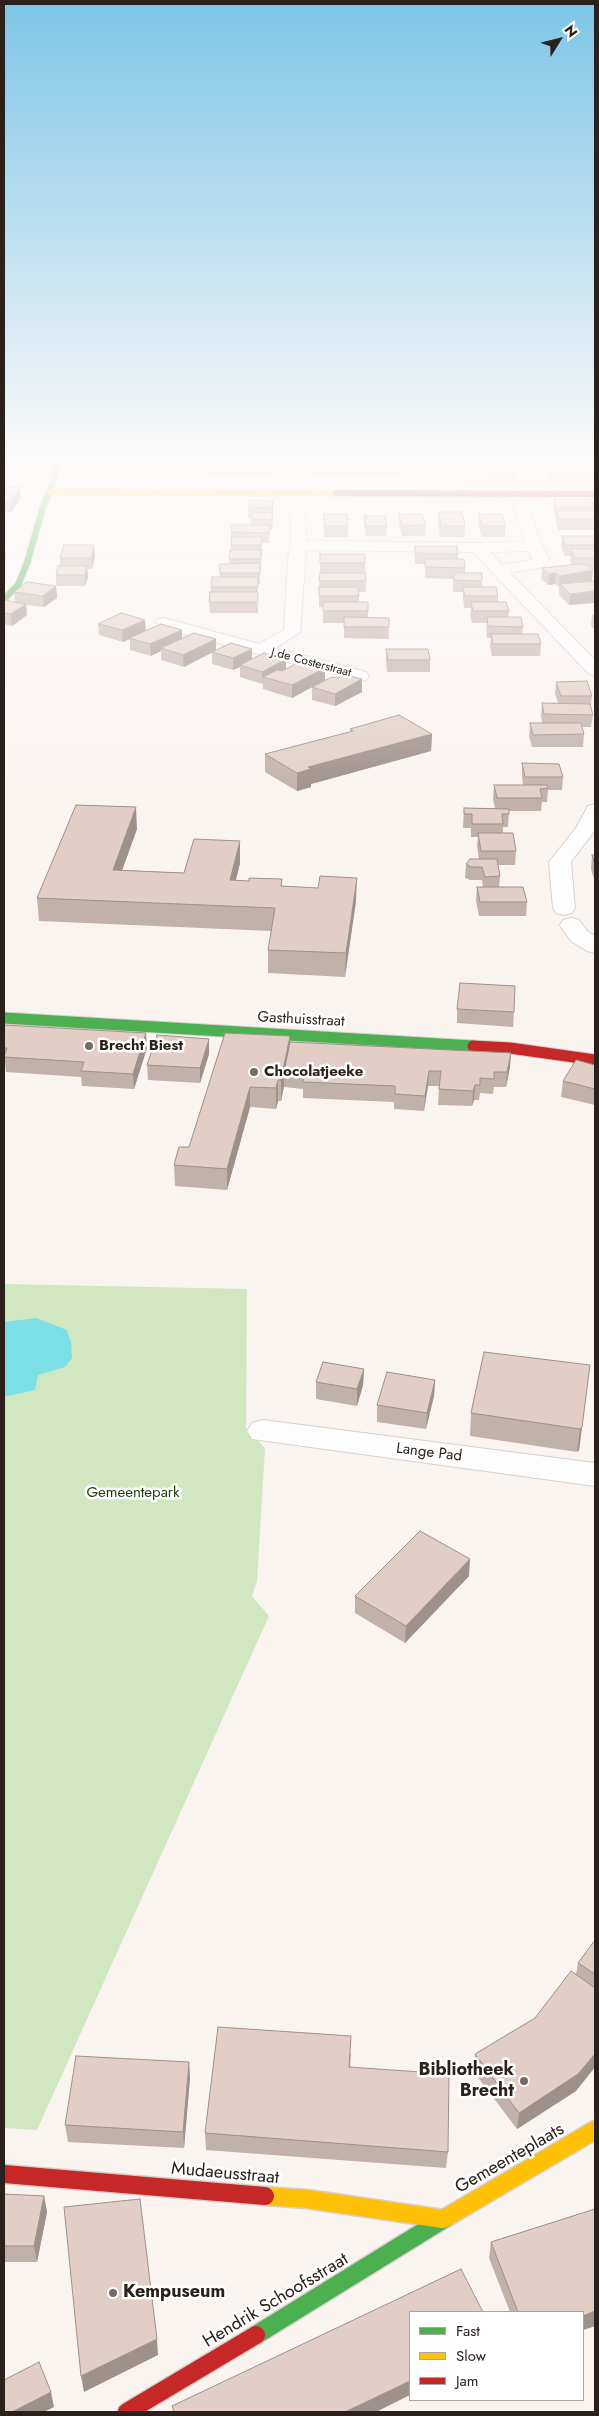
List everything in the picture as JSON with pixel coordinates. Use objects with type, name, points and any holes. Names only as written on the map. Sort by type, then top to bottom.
[{"type":"street","points":[[4,598],[22,579],[24,574]]},
{"type":"street","points":[[262,649],[292,632],[296,574]]},
{"type":"street","points":[[503,574],[595,670]]},
{"type":"street","name":"J.de Costerstraat","points":[[164,623],[360,676]]},
{"type":"street","points":[[595,810],[585,830],[560,862],[568,916],[579,936],[595,946]]},
{"type":"street","name":"Gasthuisstraat","points":[[4,1018],[510,1048],[595,1060]]},
{"type":"street","name":"Lange Pad","points":[[263,1431],[595,1475]]},
{"type":"street","name":"Gemeenteplaats","points":[[443,2219],[595,2130]]},
{"type":"street","name":"Mudaeusstraat","points":[[4,2174],[307,2199],[443,2219]]},
{"type":"street","name":"Hendrik Schoofsstraat","points":[[127,2412],[289,2316],[443,2219]]},
{"type":"green space","name":"Gemeentepark","points":[[4,1284],[247,1289],[246,1428],[265,1448],[257,1581],[252,1596],[269,1616],[37,2130],[4,2128]]},
{"type":"water","points":[[36,1318],[67,1330],[71,1342],[72,1358],[65,1367],[38,1375],[35,1390],[4,1397],[4,1322]]},
{"type":"building","points":[[56,574],[85,574],[85,575]]},
{"type":"building","points":[[320,574],[365,574],[366,581],[319,581]]},
{"type":"building","points":[[454,574],[482,574],[482,581],[454,580]]},
{"type":"building","points":[[557,574],[572,574],[560,576]]},
{"type":"building","points":[[212,577],[258,577],[258,587],[211,587]]},
{"type":"building","points":[[595,581],[595,591],[570,594],[560,584]]},
{"type":"building","points":[[27,582],[56,586],[43,596],[14,592]]},
{"type":"building","points":[[319,587],[358,587],[359,596],[319,596]]},
{"type":"building","points":[[463,587],[496,587],[498,596],[465,596]]},
{"type":"building","points":[[210,592],[258,592],[258,602],[209,602]]},
{"type":"building","points":[[4,600],[26,604],[11,614],[4,613]]},
{"type":"building","points":[[323,602],[368,602],[368,611],[323,611]]},
{"type":"building","points":[[471,602],[506,602],[509,611],[473,611]]},
{"type":"building","points":[[121,613],[145,620],[122,630],[98,624]]},
{"type":"building","points":[[344,617],[389,618],[389,627],[344,627]]},
{"type":"building","points":[[487,617],[521,617],[523,627],[488,626]]},
{"type":"building","points":[[161,624],[182,630],[150,644],[129,638]]},
{"type":"building","points":[[194,633],[216,639],[183,655],[161,648]]},
{"type":"building","points":[[491,634],[538,634],[541,644],[493,644]]},
{"type":"building","points":[[231,643],[252,649],[233,658],[212,652]]},
{"type":"building","points":[[386,649],[428,649],[430,660],[388,660]]},
{"type":"building","points":[[264,653],[286,659],[262,672],[240,665]]},
{"type":"building","points":[[301,661],[325,668],[292,685],[263,677],[277,670],[282,671]]},
{"type":"building","points":[[344,675],[362,679],[335,694],[312,687],[332,677],[338,678]]},
{"type":"building","points":[[587,681],[592,696],[561,696],[556,682]]},
{"type":"building","points":[[542,703],[590,704],[593,715],[544,714]]},
{"type":"building","points":[[399,715],[432,734],[308,767],[311,769],[297,773],[265,754],[353,731],[350,729]]},
{"type":"building","points":[[530,723],[581,723],[584,734],[533,735]]},
{"type":"building","points":[[522,763],[559,764],[563,777],[525,777]]},
{"type":"building","points":[[494,785],[547,785],[548,788],[540,789],[542,798],[497,798]]},
{"type":"building","points":[[76,805],[136,807],[113,870],[184,873],[194,839],[240,841],[230,880],[249,881],[249,878],[282,879],[281,886],[318,888],[320,876],[357,878],[346,953],[268,950],[275,908],[37,898]]},
{"type":"building","points":[[464,808],[509,809],[509,814],[502,814],[503,824],[472,824],[472,814],[464,814]]},
{"type":"building","points":[[478,833],[513,833],[516,851],[481,851]]},
{"type":"building","points":[[470,859],[497,859],[500,876],[485,877],[482,867],[471,867],[466,864]]},
{"type":"building","points":[[477,887],[523,887],[527,902],[480,902]]},
{"type":"building","points":[[460,983],[515,986],[514,1012],[457,1009]]},
{"type":"building","points":[[4,1025],[146,1033],[133,1074],[81,1071],[84,1062],[4,1057],[7,1048],[4,1048]]},
{"type":"building","points":[[225,1033],[290,1036],[281,1080],[278,1080],[276,1088],[250,1087],[227,1169],[174,1165],[179,1147],[189,1147]]},
{"type":"building","points":[[157,1035],[209,1039],[200,1068],[147,1065]]},
{"type":"building","points":[[290,1042],[511,1053],[507,1072],[494,1072],[494,1079],[480,1078],[480,1085],[475,1085],[473,1091],[439,1089],[441,1071],[429,1071],[425,1096],[395,1094],[395,1086],[303,1082],[304,1074],[284,1072]]},
{"type":"building","points":[[576,1060],[595,1065],[595,1089],[563,1081]]},
{"type":"building","points":[[484,1352],[590,1365],[582,1427],[580,1429],[471,1413]]},
{"type":"building","points":[[323,1362],[364,1369],[357,1389],[316,1382]]},
{"type":"building","points":[[387,1372],[435,1380],[427,1413],[377,1405]]},
{"type":"building","points":[[420,1531],[470,1559],[406,1626],[355,1596]]},
{"type":"building","points":[[595,1940],[595,1974],[578,1963]]},
{"type":"building","points":[[571,1971],[595,1988],[595,2054],[578,2074],[519,2113],[475,2054],[535,2018]]},
{"type":"building","points":[[218,2027],[351,2036],[349,2067],[449,2074],[448,2152],[205,2133]]},
{"type":"building","points":[[76,2056],[189,2062],[183,2132],[65,2125]]},
{"type":"building","points":[[4,2194],[44,2196],[34,2246],[4,2246]]},
{"type":"building","points":[[140,2199],[157,2339],[81,2376],[64,2207]]},
{"type":"building","points":[[595,2209],[595,2311],[584,2316],[584,2311],[518,2311],[491,2242]]},
{"type":"building","points":[[461,2269],[482,2311],[409,2311],[409,2381],[345,2412],[174,2412],[172,2406]]},
{"type":"building","points":[[39,2362],[51,2392],[12,2412],[4,2412],[4,2380]]},
{"type":"traffic: fast","points":[[4,599],[18,585],[23,574]]},
{"type":"traffic: fast","points":[[4,1018],[473,1046]]},
{"type":"traffic: fast","points":[[256,2335],[447,2217]]},
{"type":"traffic: slow","points":[[447,2217],[595,2130]]},
{"type":"traffic: slow","points":[[265,2196],[307,2199],[443,2219]]},
{"type":"traffic: jam","points":[[473,1046],[510,1048],[595,1060]]},
{"type":"traffic: jam","points":[[4,2174],[265,2196]]},
{"type":"traffic: jam","points":[[127,2412],[256,2335]]},
{"type":"place","name":"Brecht Biest","points":[[89,1046]]},
{"type":"place","name":"Chocolatjeeke","points":[[254,1072]]},
{"type":"place","name":"Bibliotheek Brecht","points":[[524,2081]]},
{"type":"place","name":"Kempuseum","points":[[113,2293]]}]
